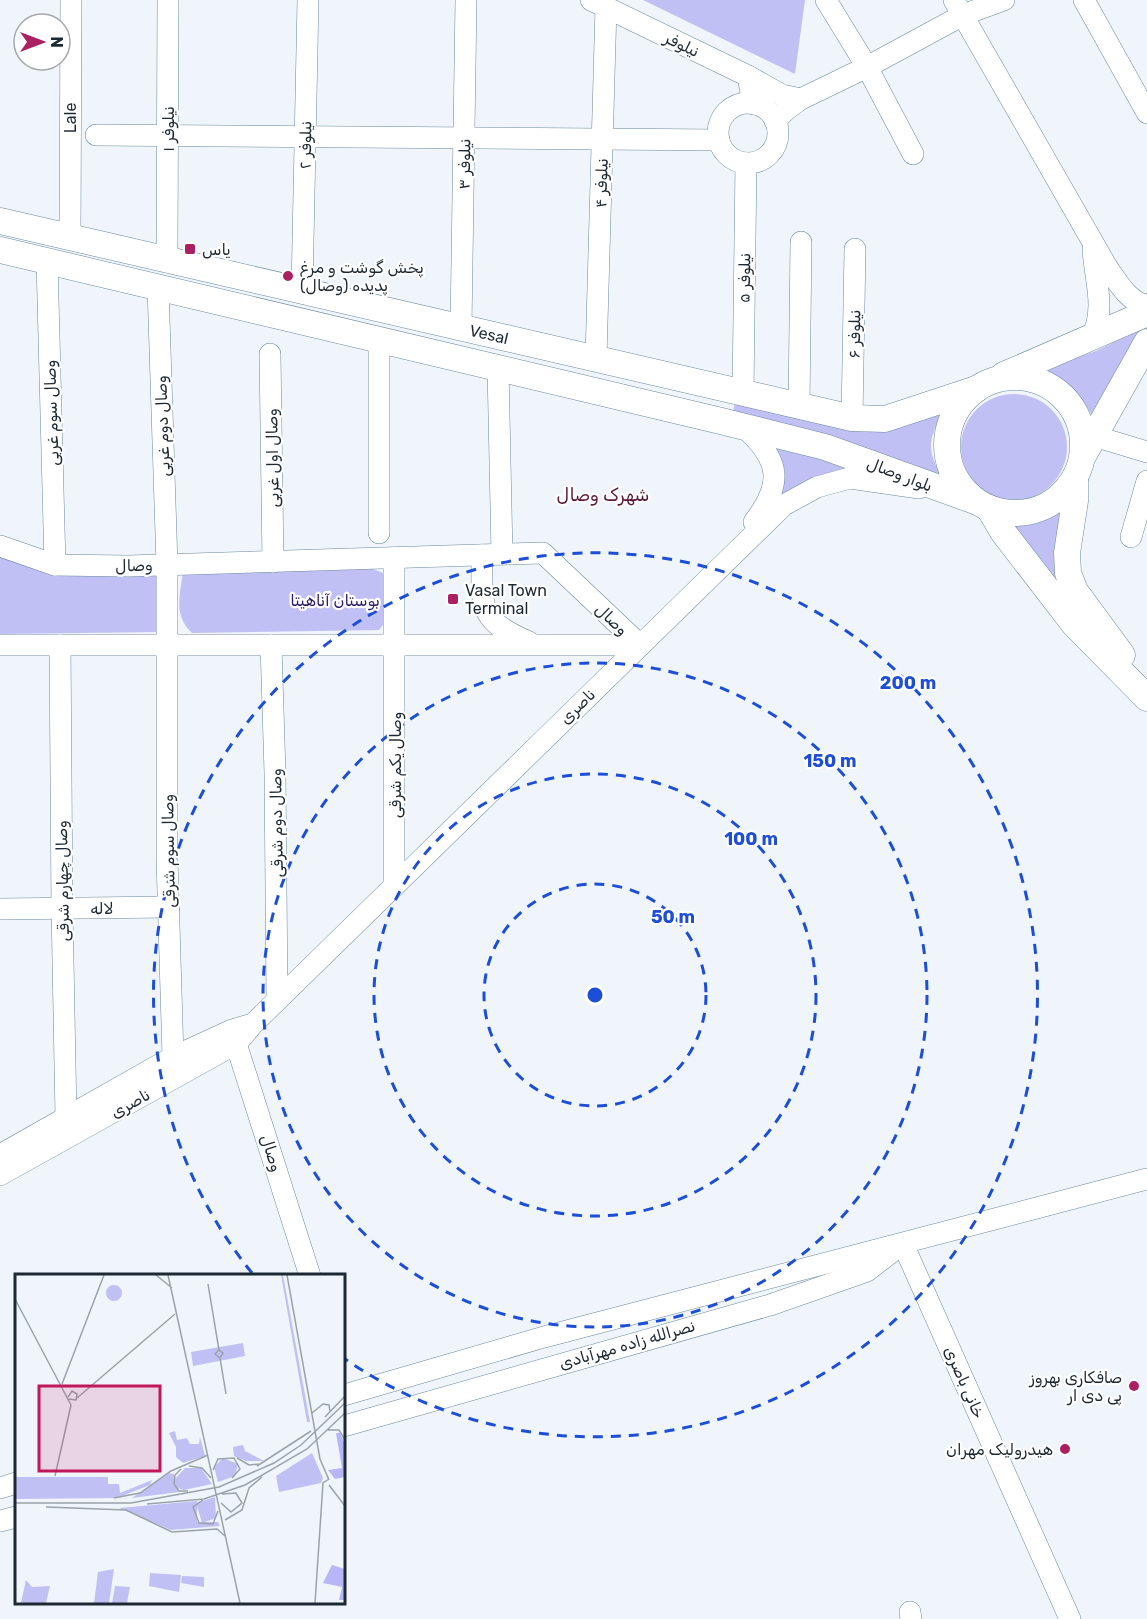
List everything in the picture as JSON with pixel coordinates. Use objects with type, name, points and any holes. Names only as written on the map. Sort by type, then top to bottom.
[{"type":"main road","name":"Vesal","points":[[0,220],[852,418],[885,419],[986,384]]},
{"type":"main road","name":"Vesal","points":[[0,250],[825,447],[943,491]]},
{"type":"main road","points":[[1147,314],[986,384],[960,404],[950,423],[946,445],[950,466],[960,486],[982,504],[996,511],[1019,514],[1041,509],[1060,496],[1147,342]]},
{"type":"main road","points":[[986,384],[1018,376],[1041,381],[1060,394],[1075,412],[1082,433],[1084,457],[1068,543],[1068,573],[1075,591],[1124,657],[1129,678]]},
{"type":"main road","points":[[733,424],[737,391]]},
{"type":"main road","name":"بلوار وصال","points":[[943,491],[982,504]]},
{"type":"main road","points":[[982,504],[1074,624],[1147,698]]},
{"type":"street","name":"Lale","points":[[70,0],[70,236]]},
{"type":"street","name":"نیلوفر ۱","points":[[167,259],[168,0]]},
{"type":"street","name":"نیلوفر ۲","points":[[302,290],[308,0]]},
{"type":"street","name":"نیلوفر ۳","points":[[462,327],[466,0]]},
{"type":"street","points":[[826,0],[867,67],[913,154]]},
{"type":"street","points":[[775,121],[801,99],[867,67],[959,7],[1004,0]]},
{"type":"street","points":[[1084,0],[1147,113]]},
{"type":"street","name":"نيلوفر","points":[[599,4],[748,76],[782,95],[801,99]]},
{"type":"street","name":"نیلوفر ۴","points":[[596,358],[602,139],[599,4]]},
{"type":"street","points":[[959,7],[1092,243],[1123,289],[1138,304],[1147,305]]},
{"type":"street","points":[[748,76],[753,104]]},
{"type":"street","points":[[753,104],[762,107],[775,121],[778,131],[777,141],[765,158],[756,162],[746,163],[732,158],[726,153],[719,140],[718,130],[721,121],[734,107],[753,104]]},
{"type":"street","points":[[96,135],[719,140]]},
{"type":"street","name":"نیلوفر ۵","points":[[737,391],[746,163]]},
{"type":"street","points":[[800,405],[801,242]]},
{"type":"street","points":[[1092,243],[1094,269],[1101,300],[1098,323],[1092,338]]},
{"type":"street","name":"نیلوفر ۶","points":[[852,418],[855,249]]},
{"type":"street","name":"وصال سوم غربی","points":[[47,261],[55,565]]},
{"type":"street","name":"وصال دوم غربی","points":[[158,287],[167,565],[166,645]]},
{"type":"street","points":[[379,340],[379,533]]},
{"type":"street","name":"وصال اول غربی","points":[[270,354],[273,561]]},
{"type":"street","points":[[498,368],[492,555],[482,598],[492,622],[505,632],[535,645]]},
{"type":"street","points":[[733,424],[758,440],[769,458],[775,477],[773,492],[765,508],[733,556]]},
{"type":"street","points":[[1084,457],[1147,452]]},
{"type":"street","name":"ناصری","points":[[0,1175],[253,1024],[784,505],[817,487],[850,478],[943,491]]},
{"type":"street","points":[[1131,537],[1147,481]]},
{"type":"street","name":"وصال","points":[[0,546],[55,565],[167,565],[543,553],[640,645]]},
{"type":"street","name":"وصال یکم شرقی","points":[[394,558],[394,886]]},
{"type":"street","name":"وصال","points":[[0,645],[640,645]]},
{"type":"street","name":"وصال چهارم شرقی","points":[[60,645],[66,1117]]},
{"type":"street","name":"وصال سوم شرقی","points":[[166,645],[173,1057]]},
{"type":"street","name":"وصال دوم شرقی","points":[[271,645],[275,772],[277,1000]]},
{"type":"street","name":"لاله","points":[[0,909],[169,907]]},
{"type":"street","name":"وصال","points":[[234,1037],[310,1274]]},
{"type":"street","name":"ناصری","points":[[0,1155],[173,1057],[234,1037]]},
{"type":"street","name":"نصرالله زاده مهرآبادی","points":[[345,1390],[1147,1179]]},
{"type":"street","name":"نصرالله زاده مهرآبادی","points":[[350,1424],[770,1305],[867,1271],[903,1244]]},
{"type":"street","name":"خانی باصری","points":[[903,1244],[1070,1619]]},
{"type":"street","points":[[345,1390],[350,1424]]},
{"type":"street","points":[[0,1488],[15,1483]]},
{"type":"street","points":[[0,1521],[15,1517]]},
{"type":"green space","points":[[643,0],[805,0],[795,74]]},
{"type":"green space","points":[[1147,325],[1147,331],[1110,383],[1094,418],[1071,389],[1058,379],[1039,370],[1096,351]]},
{"type":"green space","points":[[1014,394],[1034,398],[1051,410],[1063,427],[1067,447],[1063,467],[1051,484],[1034,496],[1014,500],[994,496],[977,484],[965,467],[961,447],[965,427],[977,410],[994,398]]},
{"type":"green space","points":[[735,403],[943,411],[933,433],[931,449],[935,464],[946,485],[732,415]]},
{"type":"green space","points":[[763,440],[869,468],[837,470],[811,479],[773,507],[783,486],[785,471],[783,464]]},
{"type":"green space","points":[[1067,505],[1065,595],[1005,522],[1038,520]]},
{"type":"green space","points":[[0,554],[159,575],[160,632],[0,634]]},
{"type":"green space","name":"بوستان آناهیتا","points":[[370,568],[386,574],[386,621],[379,630],[192,633],[180,612],[183,572]]},
{"type":"place","name":"یاس","points":[[190,249]]},
{"type":"place","name":"پخش گوشت و مرغ پدیده (وصال)","points":[[288,276]]},
{"type":"place","name":"Vasal Town Terminal","points":[[453,599]]},
{"type":"place","name":"صافکاری بهروز پی دی ار","points":[[1134,1386]]},
{"type":"place","name":"هیدرولیک مهران","points":[[1065,1449]]},
{"type":"district","name":"شهرک وصال","points":[[603,495]]}]
